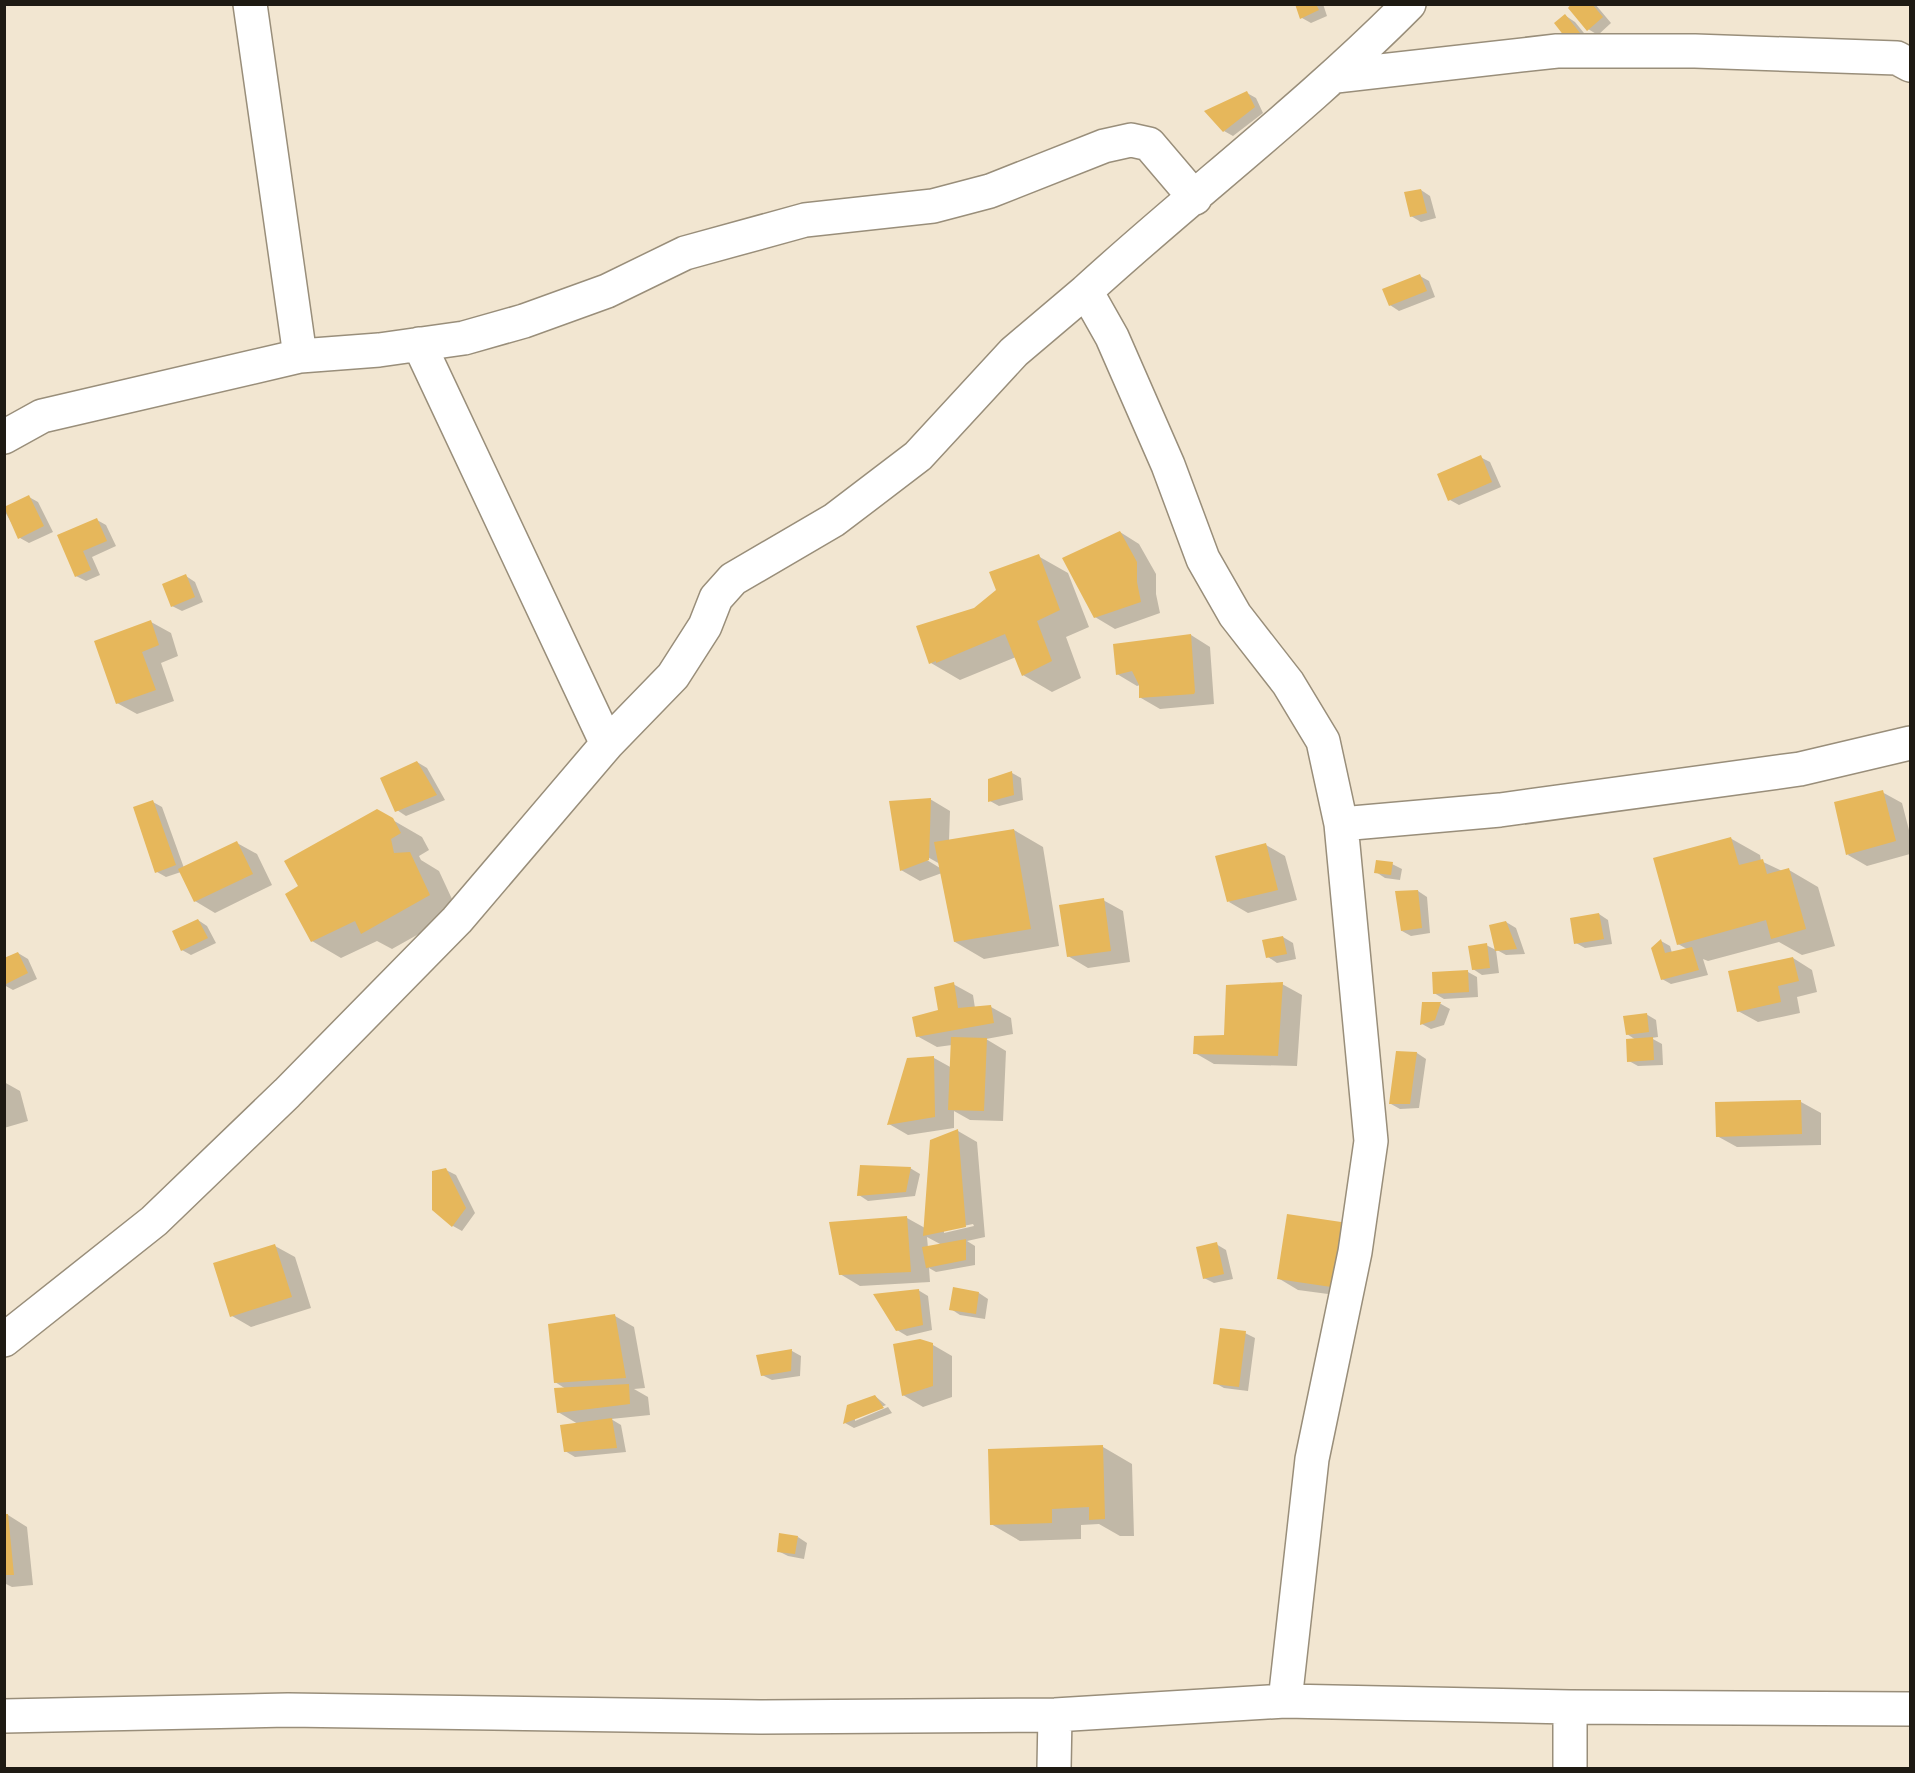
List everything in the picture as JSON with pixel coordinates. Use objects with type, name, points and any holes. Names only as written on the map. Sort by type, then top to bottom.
[{"type":"street","points":[[250,4],[300,356]]},
{"type":"street","points":[[4,1340],[154,1221],[286,1093],[457,920],[607,744],[673,676],[705,626],[716,598],[733,579],[834,520],[918,456],[1014,351],[1336,76],[1409,4]]},
{"type":"street","points":[[1336,76],[1557,51],[1695,51],[1897,58],[1911,65]]},
{"type":"street","points":[[4,436],[42,416],[300,356],[379,350],[464,338],[524,321],[607,291],[685,253],[805,220],[933,206],[990,191],[1104,146],[1131,140],[1149,144],[1195,198]]},
{"type":"street","points":[[1086,291],[1112,337],[1168,465],[1203,559],[1235,615],[1288,683],[1323,741],[1341,824],[1371,1141],[1355,1252],[1312,1459],[1285,1701]]},
{"type":"street","points":[[419,344],[607,744]]},
{"type":"street","points":[[1341,824],[1500,810],[1800,769],[1911,743]]},
{"type":"street","points":[[4,1716],[288,1710],[760,1717],[1055,1715],[1285,1701],[1570,1707],[1911,1709]]},
{"type":"street","points":[[1570,1707],[1570,1768]]},
{"type":"street","points":[[1054,1768],[1055,1715]]},
{"type":"building","points":[[1295,4],[1316,4],[1319,10],[1300,19]]},
{"type":"building","points":[[1571,4],[1592,4],[1603,17],[1587,31],[1568,8]]},
{"type":"building","points":[[1565,14],[1580,33],[1568,41],[1554,23]]},
{"type":"building","points":[[1247,91],[1255,107],[1223,132],[1204,111]]},
{"type":"building","points":[[1421,189],[1427,213],[1410,217],[1404,192]]},
{"type":"building","points":[[1420,274],[1427,291],[1389,306],[1382,289]]},
{"type":"building","points":[[1481,455],[1492,482],[1448,501],[1437,474]]},
{"type":"building","points":[[29,495],[44,526],[18,539],[4,507]]},
{"type":"building","points":[[97,518],[107,541],[83,551],[91,570],[75,577],[57,535]]},
{"type":"building","points":[[1120,531],[1137,562],[1137,582],[1141,602],[1094,618],[1062,558]]},
{"type":"building","points":[[1039,554],[1060,610],[1037,621],[1052,661],[1022,676],[1005,634],[929,664],[916,626],[974,608],[996,590],[989,572]]},
{"type":"building","points":[[186,574],[195,597],[171,607],[162,584]]},
{"type":"building","points":[[151,620],[159,645],[142,652],[156,690],[116,704],[94,641]]},
{"type":"building","points":[[1191,634],[1194,694],[1139,698],[1139,685],[1132,671],[1116,675],[1113,644]]},
{"type":"building","points":[[417,761],[437,795],[395,812],[380,778]]},
{"type":"building","points":[[1012,771],[1014,795],[988,802],[988,779]]},
{"type":"building","points":[[1883,790],[1896,841],[1846,855],[1834,802]]},
{"type":"building","points":[[931,798],[929,860],[900,871],[889,801]]},
{"type":"building","points":[[153,800],[176,865],[155,873],[133,807]]},
{"type":"building","points":[[377,809],[393,818],[401,833],[391,839],[394,853],[410,852],[430,895],[361,934],[355,921],[311,942],[285,894],[298,886],[284,861]]},
{"type":"building","points":[[1014,829],[1031,929],[954,942],[934,842]]},
{"type":"building","points":[[1731,837],[1739,865],[1763,859],[1767,874],[1789,868],[1806,929],[1771,939],[1766,920],[1677,945],[1653,858]]},
{"type":"building","points":[[237,841],[253,874],[194,902],[178,869]]},
{"type":"building","points":[[1266,843],[1278,890],[1227,902],[1215,856]]},
{"type":"building","points":[[1376,860],[1393,862],[1391,875],[1374,873]]},
{"type":"building","points":[[1418,890],[1422,928],[1401,931],[1395,891]]},
{"type":"building","points":[[1104,898],[1111,951],[1067,957],[1059,905]]},
{"type":"building","points":[[1599,913],[1604,939],[1574,944],[1570,918]]},
{"type":"building","points":[[198,919],[208,938],[181,951],[172,931]]},
{"type":"building","points":[[1506,921],[1517,949],[1495,951],[1489,925]]},
{"type":"building","points":[[1283,936],[1287,954],[1266,958],[1262,940]]},
{"type":"building","points":[[1661,939],[1665,953],[1692,947],[1699,970],[1661,980],[1651,948]]},
{"type":"building","points":[[1487,943],[1490,968],[1472,970],[1468,946]]},
{"type":"building","points":[[18,952],[28,973],[4,985],[4,958]]},
{"type":"building","points":[[1793,957],[1799,981],[1778,986],[1781,1002],[1737,1012],[1728,971]]},
{"type":"building","points":[[1468,970],[1469,992],[1433,994],[1432,972]]},
{"type":"building","points":[[954,982],[958,1008],[991,1005],[994,1023],[916,1037],[912,1017],[938,1010],[934,987]]},
{"type":"building","points":[[1283,982],[1278,1056],[1193,1054],[1194,1036],[1224,1035],[1226,985]]},
{"type":"building","points":[[1422,1002],[1441,1002],[1435,1020],[1420,1025]]},
{"type":"building","points":[[1647,1013],[1649,1032],[1626,1035],[1623,1016]]},
{"type":"building","points":[[951,1037],[987,1038],[984,1111],[948,1110]]},
{"type":"building","points":[[1653,1037],[1654,1060],[1627,1062],[1626,1039]]},
{"type":"building","points":[[1396,1051],[1417,1052],[1410,1104],[1389,1104]]},
{"type":"building","points":[[934,1056],[935,1117],[887,1125],[907,1058]]},
{"type":"building","points":[[1801,1100],[1802,1134],[1716,1137],[1715,1102]]},
{"type":"building","points":[[958,1129],[966,1227],[923,1236],[930,1140]]},
{"type":"building","points":[[860,1165],[911,1167],[906,1192],[857,1196]]},
{"type":"building","points":[[446,1168],[466,1208],[452,1227],[432,1210],[432,1171]]},
{"type":"building","points":[[1287,1214],[1348,1223],[1338,1288],[1277,1279]]},
{"type":"building","points":[[907,1216],[911,1272],[839,1275],[829,1222]]},
{"type":"building","points":[[966,1239],[966,1260],[926,1268],[922,1247]]},
{"type":"building","points":[[1217,1242],[1224,1274],[1203,1279],[1196,1247]]},
{"type":"building","points":[[275,1244],[292,1297],[230,1317],[213,1263]]},
{"type":"building","points":[[953,1287],[979,1292],[976,1314],[949,1310]]},
{"type":"building","points":[[919,1289],[923,1325],[896,1331],[873,1294]]},
{"type":"building","points":[[615,1314],[626,1378],[554,1383],[548,1324]]},
{"type":"building","points":[[1220,1328],[1246,1331],[1239,1387],[1213,1384]]},
{"type":"building","points":[[920,1339],[933,1343],[933,1386],[902,1396],[893,1344]]},
{"type":"building","points":[[792,1349],[791,1371],[761,1376],[756,1355]]},
{"type":"building","points":[[629,1384],[630,1404],[557,1413],[554,1388]]},
{"type":"building","points":[[875,1395],[884,1408],[843,1424],[847,1405]]},
{"type":"building","points":[[612,1418],[617,1448],[564,1452],[560,1425]]},
{"type":"building","points":[[1103,1445],[1105,1519],[1089,1520],[1089,1507],[1052,1509],[1052,1523],[990,1525],[988,1449]]},
{"type":"building","points":[[4,1514],[8,1514],[14,1575],[4,1575]]},
{"type":"building","points":[[779,1533],[798,1536],[795,1554],[777,1552]]}]
